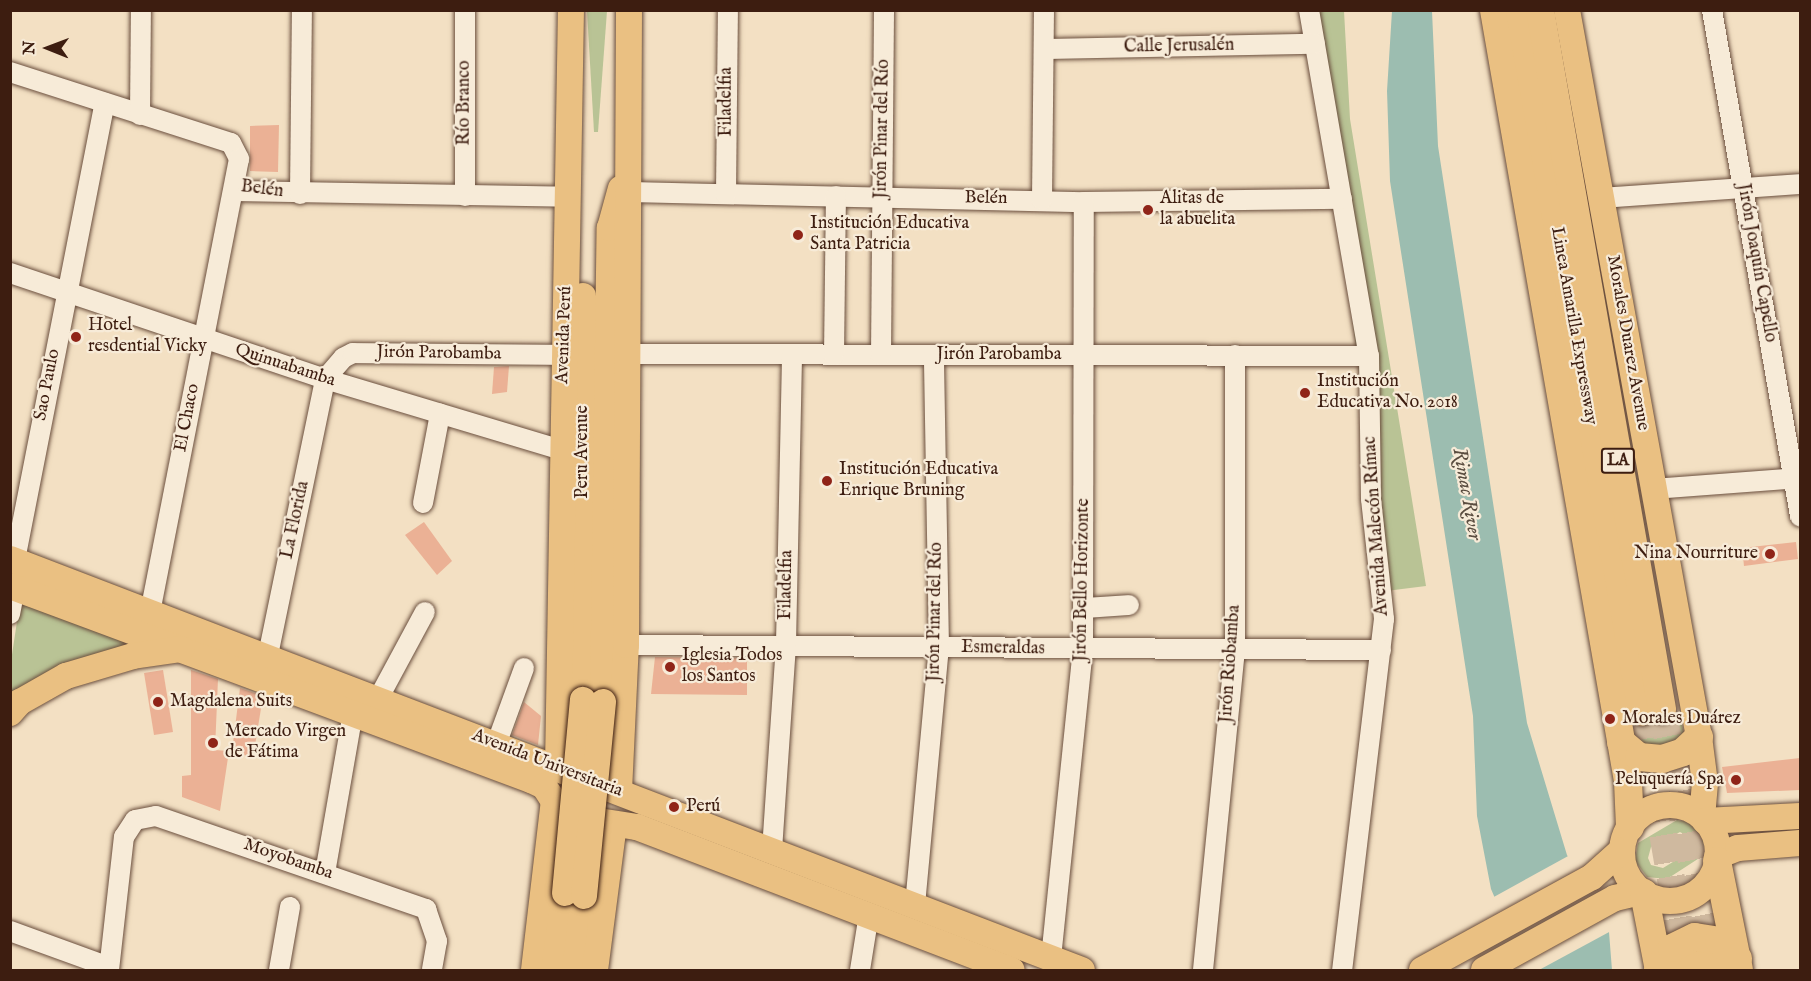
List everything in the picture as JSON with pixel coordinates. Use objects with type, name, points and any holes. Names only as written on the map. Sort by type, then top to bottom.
[{"type":"highway","points":[[1494,10],[1632,810],[1626,838]]},
{"type":"highway","name":"Linea Amarilla Expressway","points":[[1520,10],[1652,710],[1540,10]]},
{"type":"highway","points":[[1621,742],[1639,757],[1662,759],[1683,752],[1699,737]]},
{"type":"highway","points":[[1712,964],[1717,858]]},
{"type":"highway","points":[[1643,892],[1659,970]]},
{"type":"highway","points":[[1659,970],[1671,948],[1695,937],[1719,941],[1712,964]]},
{"type":"main road","name":"Avenida Perú","points":[[558,768],[571,10]]},
{"type":"main road","name":"Peru Avenue","points":[[575,10],[583,134],[593,701]]},
{"type":"main road","name":"Peru Avenue","points":[[593,701],[610,228],[630,156],[629,10]]},
{"type":"main road","name":"Morales Duarez Avenue","points":[[1567,10],[1699,737],[1706,783],[1704,819]]},
{"type":"main road","points":[[619,791],[626,645],[630,156]]},
{"type":"main road","name":"Avenida Universitaria","points":[[13,559],[150,611],[267,660],[619,791],[1082,970]]},
{"type":"main road","name":"Avenida Universitaria","points":[[13,587],[184,648],[531,780],[544,786],[554,801],[580,818],[637,827],[1012,970]]},
{"type":"main road","points":[[10,713],[20,702],[66,676],[133,656],[184,648]]},
{"type":"main road","points":[[574,970],[574,894],[593,701]]},
{"type":"main road","points":[[534,970],[554,801]]},
{"type":"main road","points":[[1422,970],[1592,877],[1647,811],[1670,805],[1704,819],[1800,816]]},
{"type":"main road","points":[[1626,838],[1627,873],[1643,892],[1666,901],[1689,897],[1707,882],[1717,858],[1715,837],[1704,819]]},
{"type":"main road","points":[[595,970],[614,824]]},
{"type":"main road","points":[[1717,858],[1738,848],[1800,843]]},
{"type":"main road","points":[[1484,970],[1606,903],[1643,892]]},
{"type":"main road","points":[[554,970],[574,894]]},
{"type":"street","points":[[140,116],[141,10]]},
{"type":"street","points":[[300,194],[302,10]]},
{"type":"street","name":"Río Branco","points":[[465,10],[465,196]]},
{"type":"street","name":"Filadelfia","points":[[726,194],[728,10]]},
{"type":"street","name":"Jirón Pinar del Río","points":[[881,355],[884,10]]},
{"type":"street","points":[[1042,200],[1044,10]]},
{"type":"street","name":"Avenida Malecón Rímac","points":[[1309,10],[1369,356],[1371,499],[1384,619],[1342,970]]},
{"type":"street","name":"Jirón Joaquín Capello","points":[[1712,10],[1797,478],[1800,516]]},
{"type":"street","name":"Calle Jerusalén","points":[[1044,49],[1315,44]]},
{"type":"street","name":"Belén","points":[[10,72],[140,116],[231,143],[239,159],[234,191],[300,194],[569,196]]},
{"type":"street","name":"Sao Paulo","points":[[13,559],[105,104]]},
{"type":"street","points":[[1600,198],[1800,184]]},
{"type":"street","name":"El Chaco","points":[[150,611],[234,191]]},
{"type":"street","name":"Belén","points":[[630,192],[1084,202],[1342,199]]},
{"type":"street","points":[[834,355],[836,196]]},
{"type":"street","name":"Jirón Bello Horizonte","points":[[1051,958],[1083,650],[1088,355],[1084,202]]},
{"type":"street","name":"Quinuabamba","points":[[10,273],[325,379],[562,450]]},
{"type":"street","name":"Jirón Parobamba","points":[[325,379],[353,353],[565,355]]},
{"type":"street","name":"Jirón Parobamba","points":[[629,354],[1369,356]]},
{"type":"street","name":"Filadelfia","points":[[772,850],[786,644],[792,354]]},
{"type":"street","name":"Jirón Pinar del Río","points":[[915,905],[939,648],[934,355]]},
{"type":"street","name":"Jirón Riobamba","points":[[1203,970],[1235,651],[1235,356]]},
{"type":"street","name":"La Florida","points":[[267,660],[325,379]]},
{"type":"street","points":[[423,503],[440,414]]},
{"type":"street","points":[[1653,489],[1797,478]]},
{"type":"street","points":[[10,614],[13,587]]},
{"type":"street","points":[[1084,608],[1129,605]]},
{"type":"street","points":[[377,700],[425,612]]},
{"type":"street","name":"Esmeraldas","points":[[626,645],[786,644],[1083,650],[1381,650]]},
{"type":"street","points":[[496,745],[524,668]]},
{"type":"street","points":[[325,873],[353,713]]},
{"type":"street","name":"Moyobamba","points":[[109,969],[124,837],[135,819],[156,816],[426,909],[437,941],[432,970]]},
{"type":"street","points":[[279,970],[290,907]]},
{"type":"street","points":[[860,970],[869,914]]},
{"type":"street","points":[[10,932],[109,969]]},
{"type":"green space","points":[[587,11],[607,11],[598,132],[594,132]]},
{"type":"green space","points":[[1314,11],[1344,11],[1350,119],[1426,586],[1386,591]]},
{"type":"green space","points":[[20,602],[132,644],[11,702],[11,661]]},
{"type":"green space","points":[[1682,723],[1684,735],[1654,751],[1627,732]]},
{"type":"green space","points":[[1677,820],[1695,823],[1702,829],[1704,855],[1667,879],[1647,877],[1635,861],[1638,843]],"holes":[[[1680,832],[1693,839],[1691,851],[1663,868],[1651,865],[1648,858],[1651,847]]]},
{"type":"water","name":"Rimac River","points":[[1392,11],[1432,11],[1438,146],[1527,723],[1567,855],[1609,932],[1612,970],[1526,970],[1491,889],[1477,816],[1473,716],[1390,181],[1387,91]]},
{"type":"pier","points":[[1570,855],[1611,931],[1539,970],[1522,970],[1492,898]]},
{"type":"building","points":[[279,125],[278,172],[250,171],[250,126]]},
{"type":"building","points":[[509,366],[507,392],[492,394],[494,367]]},
{"type":"building","points":[[424,522],[452,561],[437,575],[405,535]]},
{"type":"building","name":"Nina Nourriture","points":[[1796,542],[1798,559],[1744,566],[1742,548]]},
{"type":"building","points":[[655,657],[747,658],[747,695],[651,694]]},
{"type":"building","name":"Magdalena Suits","points":[[163,670],[173,732],[154,735],[144,673]]},
{"type":"building","points":[[191,670],[218,679],[215,750],[229,751],[220,811],[182,797],[182,776],[191,775]]},
{"type":"building","points":[[240,688],[263,696],[253,758],[232,751]]},
{"type":"building","points":[[524,702],[541,716],[538,745],[512,735]]},
{"type":"building","points":[[1800,758],[1800,790],[1727,793],[1722,767]]},
{"type":"tunnel","points":[[1662,709],[1710,954]]},
{"type":"tunnel","points":[[1642,711],[1685,959]]},
{"type":"place","name":"Alitas de la abuelita","points":[[1148,210]]},
{"type":"place","name":"Institución Educativa Santa Patricia","points":[[798,235]]},
{"type":"place","name":"Hotel resdential Vicky","points":[[76,337]]},
{"type":"place","name":"Institución Educativa No. 2018","points":[[1305,393]]},
{"type":"place","name":"Institución Educativa Enrique Bruning","points":[[827,481]]},
{"type":"place","name":"Nina Nourriture","points":[[1770,554]]},
{"type":"place","name":"Iglesia Todos los Santos","points":[[670,667]]},
{"type":"place","name":"Magdalena Suits","points":[[158,702]]},
{"type":"place","name":"Morales Duárez","points":[[1610,719]]},
{"type":"place","name":"Mercado Virgen de Fátima","points":[[213,743]]},
{"type":"place","name":"Peluquería Spa","points":[[1736,780]]},
{"type":"place","name":"Perú","points":[[674,807]]}]
